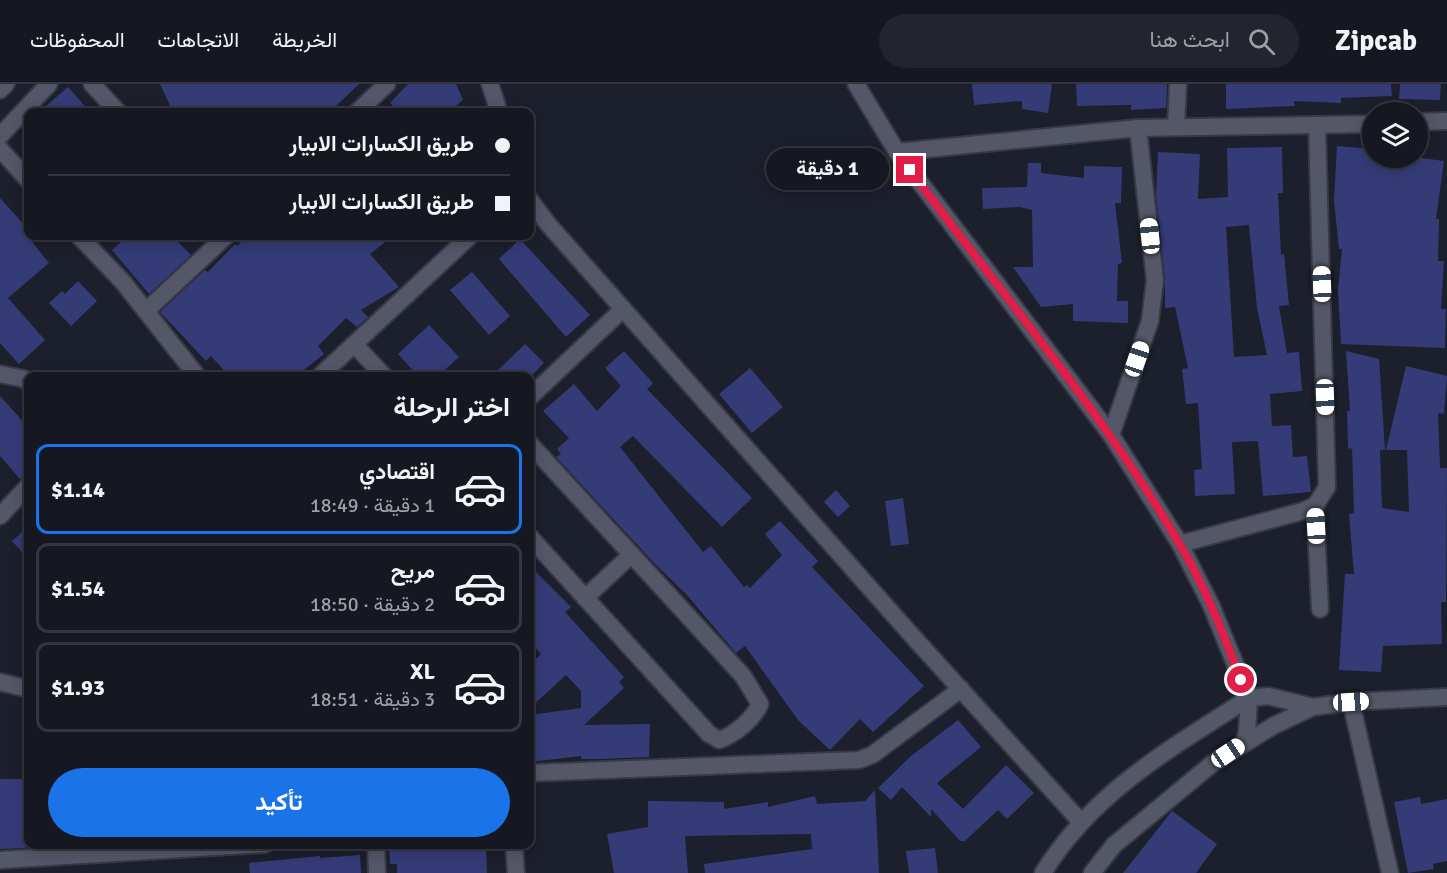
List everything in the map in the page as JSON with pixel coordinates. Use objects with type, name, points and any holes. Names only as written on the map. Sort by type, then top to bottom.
[{"type":"street","points":[[0,90],[6,84]]},
{"type":"street","points":[[26,108],[49,84]]},
{"type":"street","points":[[92,84],[114,108]]},
{"type":"street","points":[[361,108],[387,84]]},
{"type":"street","points":[[490,84],[498,108]]},
{"type":"street","points":[[856,84],[897,152],[1111,435],[1180,544],[1211,604],[1249,698],[1247,732],[1244,742]]},
{"type":"street","points":[[1176,127],[1178,84]]},
{"type":"street","points":[[0,136],[24,111]]},
{"type":"street","points":[[1428,122],[1447,121]]},
{"type":"street","points":[[897,152],[1138,128],[1362,125]]},
{"type":"street","points":[[1317,127],[1327,487],[1315,506],[1320,609]]},
{"type":"street","points":[[1111,435],[1150,321],[1155,280],[1138,128]]},
{"type":"street","points":[[0,149],[24,176]]},
{"type":"street","points":[[534,205],[623,309],[1080,821]]},
{"type":"street","points":[[88,240],[194,372]]},
{"type":"street","points":[[146,311],[222,240]]},
{"type":"street","points":[[324,372],[466,240]]},
{"type":"street","points":[[534,394],[623,309]]},
{"type":"street","points":[[354,344],[380,372]]},
{"type":"street","points":[[0,374],[24,379]]},
{"type":"street","points":[[534,448],[743,676],[760,704],[756,712],[728,737],[719,740],[709,734],[534,541]]},
{"type":"street","points":[[0,516],[24,490]]},
{"type":"street","points":[[1180,544],[1315,506]]},
{"type":"street","points":[[585,598],[631,555]]},
{"type":"street","points":[[0,682],[24,688]]},
{"type":"street","points":[[534,773],[859,760],[872,755],[961,689]]},
{"type":"street","points":[[1043,873],[1080,821],[1144,765],[1249,698],[1268,696],[1313,708]]},
{"type":"street","points":[[1092,873],[1114,845],[1213,763],[1244,742],[1313,708],[1351,702],[1447,697]]},
{"type":"street","points":[[1351,702],[1390,873]]},
{"type":"street","points":[[0,860],[69,865],[222,849]]},
{"type":"street","points":[[376,849],[377,873]]},
{"type":"street","points":[[514,849],[516,873]]},
{"type":"building","points":[[160,84],[359,84],[332,108],[171,108]]},
{"type":"building","points":[[408,84],[456,84],[463,100],[453,108],[395,108],[390,103]]},
{"type":"building","points":[[972,84],[1052,84],[1048,113],[1022,109],[1022,101],[974,105]]},
{"type":"building","points":[[1076,84],[1167,84],[1166,108],[1131,110],[1131,105],[1077,106]]},
{"type":"building","points":[[1226,84],[1391,84],[1392,96],[1341,98],[1341,103],[1294,101],[1295,106],[1226,109]]},
{"type":"building","points":[[1400,84],[1441,84],[1440,100],[1399,99]]},
{"type":"building","points":[[68,87],[86,108],[44,108]]},
{"type":"building","points":[[1337,146],[1362,148],[1362,168],[1428,168],[1428,159],[1444,161],[1436,219],[1439,219],[1438,261],[1444,261],[1441,309],[1446,309],[1445,348],[1341,344],[1338,291],[1342,249],[1339,249],[1334,201]]},
{"type":"building","points":[[1282,147],[1283,193],[1278,193],[1281,255],[1284,254],[1289,305],[1279,306],[1287,353],[1299,352],[1302,391],[1270,394],[1272,426],[1291,425],[1293,457],[1307,456],[1311,492],[1263,496],[1258,441],[1232,442],[1235,494],[1195,496],[1194,470],[1202,469],[1198,403],[1186,404],[1182,369],[1188,368],[1175,307],[1165,308],[1165,279],[1156,194],[1158,152],[1200,154],[1198,199],[1228,197],[1227,148]],"holes":[[[1249,225],[1257,308],[1267,355],[1234,357],[1226,227]]]},
{"type":"building","points":[[1028,163],[1041,163],[1041,173],[1084,178],[1084,166],[1122,167],[1121,203],[1115,203],[1122,263],[1118,264],[1117,301],[1128,301],[1128,323],[1073,321],[1073,304],[1041,307],[1013,267],[1033,267],[1032,210],[1020,207],[983,209],[982,188],[1027,187]]},
{"type":"building","points":[[0,198],[24,225],[24,240],[31,240],[49,263],[8,298],[45,340],[19,364],[0,343]]},
{"type":"building","points":[[123,240],[176,240],[191,255],[149,294],[112,250]]},
{"type":"building","points":[[244,240],[388,240],[370,254],[399,287],[361,310],[368,317],[357,327],[346,318],[318,346],[324,354],[301,372],[225,372],[211,356],[206,361],[160,312],[205,270],[208,272],[235,244],[237,246]]},
{"type":"building","points":[[521,240],[590,315],[566,337],[499,259]]},
{"type":"building","points":[[472,272],[510,316],[489,335],[450,290]]},
{"type":"building","points":[[78,281],[97,301],[71,326],[49,303],[62,291],[65,294]]},
{"type":"building","points":[[429,325],[459,357],[442,372],[414,372],[398,354]]},
{"type":"building","points":[[525,344],[544,363],[534,373],[496,372]]},
{"type":"building","points":[[624,351],[653,383],[647,389],[752,498],[722,527],[633,436],[620,447],[703,552],[711,546],[744,587],[747,585],[750,588],[782,555],[765,534],[780,521],[818,561],[812,567],[924,686],[873,732],[860,719],[830,750],[798,720],[745,646],[736,653],[686,594],[655,564],[556,457],[561,454],[557,449],[569,438],[543,411],[574,384],[597,411],[621,386],[605,368]]},
{"type":"building","points":[[1346,351],[1379,359],[1385,450],[1380,450],[1382,508],[1409,512],[1407,450],[1386,450],[1406,366],[1447,376],[1444,414],[1438,413],[1440,468],[1447,468],[1446,602],[1441,602],[1442,644],[1383,646],[1381,672],[1339,670],[1345,574],[1354,574],[1349,514],[1354,513],[1352,448],[1348,449],[1347,411],[1350,411]]},
{"type":"building","points":[[750,368],[783,407],[752,433],[719,394]]},
{"type":"building","points":[[0,396],[24,423],[24,478],[20,479],[0,456]]},
{"type":"building","points":[[836,490],[850,506],[838,517],[824,502]]},
{"type":"building","points":[[903,498],[909,544],[891,546],[885,501]]},
{"type":"building","points":[[24,530],[24,554],[12,541]]},
{"type":"building","points":[[534,570],[571,607],[565,612],[624,677],[619,682],[624,688],[584,725],[650,724],[649,757],[581,759],[581,756],[534,762],[534,714],[581,708],[581,691],[566,675],[534,704],[534,661],[541,654],[534,646]]},
{"type":"building","points":[[958,720],[981,747],[937,783],[963,809],[1006,765],[1034,793],[1007,819],[998,810],[965,841],[960,841],[931,809],[931,817],[902,787],[891,800],[878,788],[911,756]]},
{"type":"building","points":[[0,779],[24,779],[24,848],[0,849]]},
{"type":"building","points":[[875,790],[879,873],[705,873],[704,864],[812,849],[811,834],[685,836],[688,873],[614,873],[607,834],[648,827],[648,801],[724,802],[724,809],[768,802],[768,807],[815,796],[817,804],[865,801]]},
{"type":"building","points":[[1420,797],[1421,804],[1447,799],[1447,861],[1433,864],[1434,869],[1408,873],[1394,802]]},
{"type":"building","points":[[1172,811],[1217,844],[1196,873],[1123,873]]},
{"type":"building","points":[[935,848],[938,873],[909,873],[906,851]]},
{"type":"building","points":[[389,849],[486,849],[487,873],[397,873],[397,864],[390,864]]},
{"type":"building","points":[[360,855],[361,873],[250,873],[249,863],[320,856],[320,858]]},
{"type":"route","points":[[910,170],[1111,435],[1180,544],[1211,604],[1241,680]]}]
